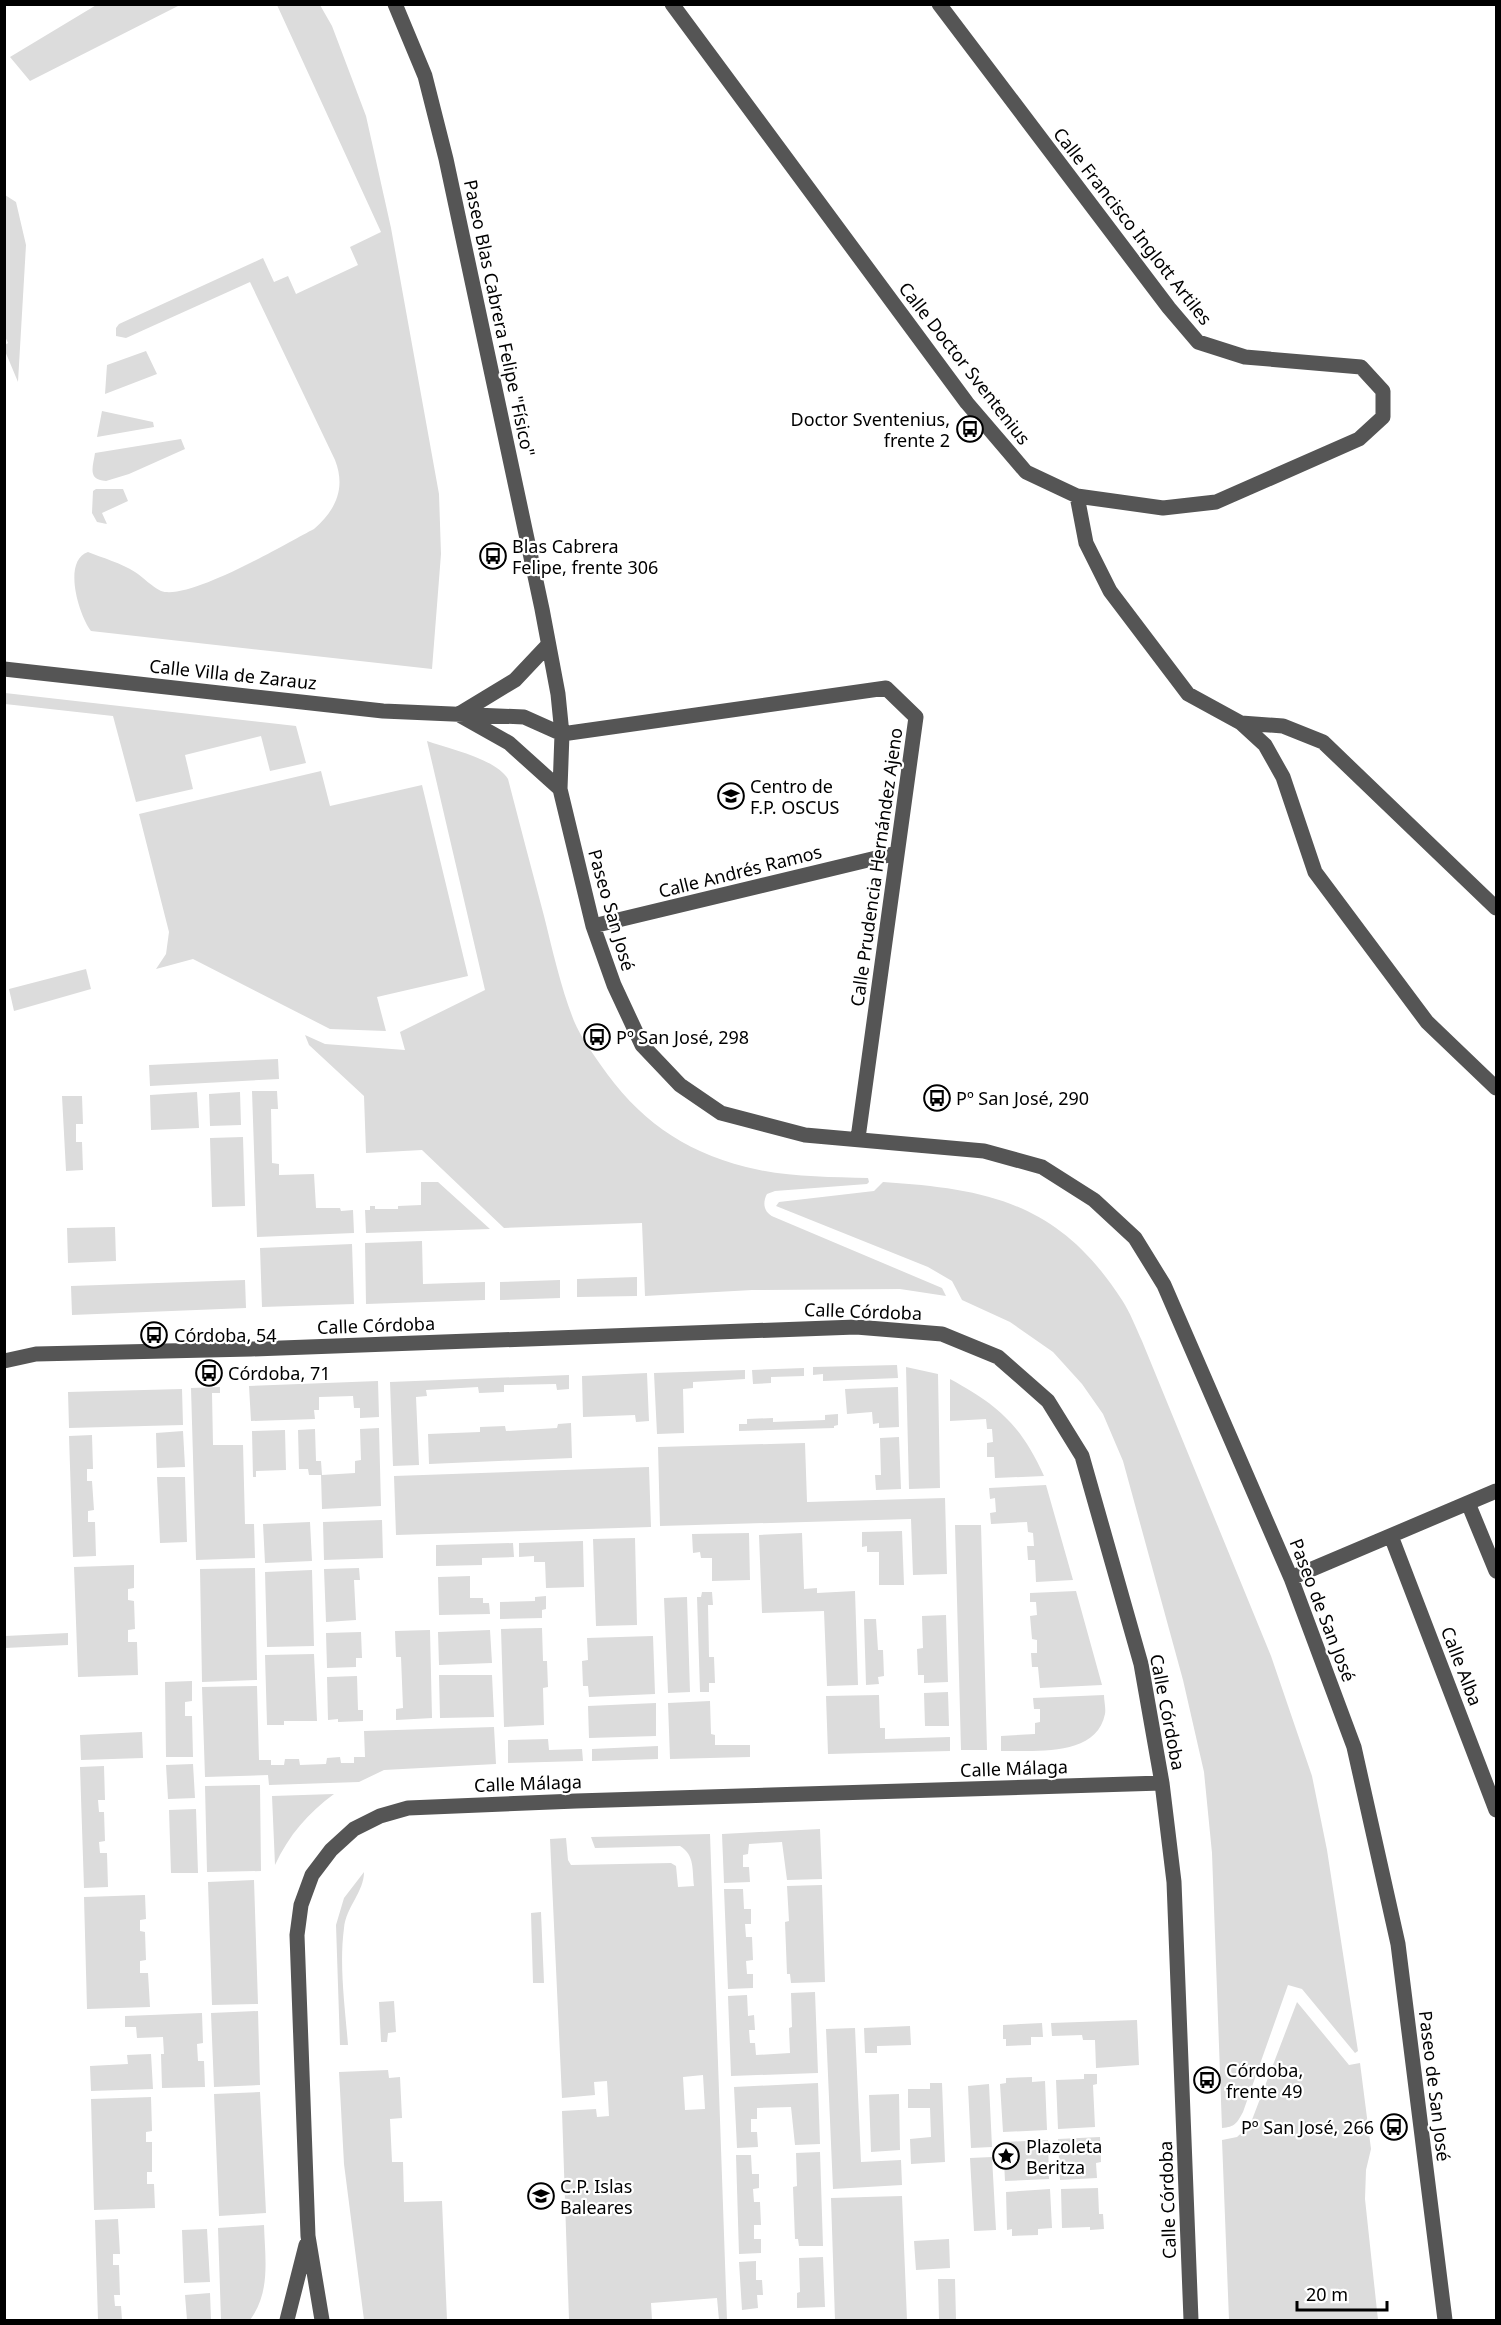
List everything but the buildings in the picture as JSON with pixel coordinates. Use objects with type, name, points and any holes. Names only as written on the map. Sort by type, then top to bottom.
[{"type":"street","name":"Paseo Blas Cabrera Felipe \"Físico\"","points":[[395,4],[425,75],[446,159],[540,598],[548,645]]},
{"type":"street","name":"Calle Doctor Sventenius","points":[[672,4],[967,403],[1026,472],[1077,496],[1163,508],[1216,502],[1359,439],[1383,417],[1383,391]]},
{"type":"street","name":"Calle Francisco Inglott Artiles","points":[[939,4],[1169,308],[1198,342],[1245,357],[1361,367],[1383,391]]},
{"type":"street","points":[[1077,496],[1086,543],[1110,591],[1188,694],[1241,723],[1264,746],[1283,777],[1315,872],[1426,1022],[1497,1088]]},
{"type":"street","points":[[458,715],[515,680],[548,645]]},
{"type":"street","name":"Paseo San José","points":[[548,645],[558,694],[562,734],[560,789],[593,926],[614,985],[642,1044],[680,1085],[721,1113],[805,1135],[858,1138]]},
{"type":"street","name":"Calle Villa de Zarauz","points":[[4,669],[383,711],[524,717],[562,734]]},
{"type":"street","name":"Calle Prudencia Hernández Ajeno","points":[[562,734],[886,688],[916,717],[858,1138]]},
{"type":"street","name":"Calle Villa de Zarauz","points":[[458,715],[509,743],[560,789]]},
{"type":"street","points":[[1241,723],[1283,726],[1323,742],[1497,908]]},
{"type":"street","name":"Calle Andrés Ramos","points":[[593,926],[897,853]]},
{"type":"street","name":"Paseo de San José","points":[[858,1138],[984,1151],[1042,1167],[1094,1200],[1135,1238],[1164,1285],[1291,1578],[1354,1747],[1398,1944],[1445,2320]]},
{"type":"street","name":"Calle Córdoba","points":[[4,1361],[36,1354],[251,1349],[856,1327],[942,1334],[998,1357],[1048,1401],[1082,1456],[1141,1664],[1162,1783],[1174,1882],[1191,2320]]},
{"type":"street","points":[[1291,1578],[1497,1491]]},
{"type":"street","points":[[1467,1503],[1497,1571]]},
{"type":"street","name":"Calle Alba","points":[[1391,1536],[1497,1810]]},
{"type":"street","points":[[1157,1755],[1148,1773],[1133,1784],[1146,1791],[1165,1812]]},
{"type":"street","name":"Calle Málaga","points":[[321,2320],[308,2236],[297,1935],[302,1905],[312,1875],[332,1850],[354,1829],[380,1816],[408,1808],[1162,1783]]},
{"type":"street","name":"Calle Málaga","points":[[287,2320],[308,2236]]},
{"type":"shaded area","points":[[98,4],[180,5],[30,81],[10,57]]},
{"type":"shaded area","points":[[277,5],[320,5],[332,26],[366,116],[391,228],[439,494],[441,554],[432,669],[91,631],[82,613],[75,589],[76,566],[80,557],[88,552],[130,569],[161,591],[174,592],[193,588],[260,558],[314,529],[328,514],[337,498],[339,480],[335,460],[250,282],[126,338],[116,336],[116,328],[119,324],[263,258],[274,282],[288,276],[296,294],[358,265],[350,247],[381,232]]},
{"type":"shaded area","points":[[5,195],[16,202],[26,245],[18,382],[5,351],[5,345],[8,343],[4,334]]},
{"type":"shaded area","points":[[146,351],[157,374],[105,394],[107,365]]},
{"type":"shaded area","points":[[102,411],[153,422],[154,427],[97,437]]},
{"type":"shaded area","points":[[181,439],[185,449],[129,474],[106,481],[94,475],[95,453]]},
{"type":"shaded area","points":[[123,489],[128,501],[102,513],[107,524],[97,522],[92,513],[93,491]]},
{"type":"shaded area","points":[[5,693],[296,726],[306,763],[270,771],[261,736],[185,755],[193,789],[136,802],[113,716],[5,704]]},
{"type":"shaded area","points":[[427,741],[483,760],[502,772],[508,779],[565,996],[574,1021],[600,1064],[630,1101],[663,1130],[723,1160],[776,1173],[868,1178],[867,1184],[775,1191],[767,1194],[765,1207],[774,1217],[942,1288],[946,1296],[900,1289],[752,1290],[645,1296],[642,1223],[504,1228],[422,1150],[366,1153],[364,1096],[309,1045],[305,1035],[325,1044],[405,1050],[400,1032],[485,990]]},
{"type":"shaded area","points":[[321,771],[330,806],[422,785],[468,976],[377,997],[386,1031],[330,1029],[193,959],[156,969],[166,954],[169,932],[139,814]]},
{"type":"shaded area","points":[[86,969],[91,989],[14,1011],[9,989]]},
{"type":"shaded area","points":[[278,1059],[279,1079],[150,1086],[149,1065]]},
{"type":"shaded area","points":[[252,1091],[277,1091],[278,1109],[271,1109],[272,1163],[279,1164],[279,1175],[314,1174],[316,1208],[353,1210],[354,1233],[257,1237]]},
{"type":"shaded area","points":[[197,1092],[199,1128],[151,1130],[150,1095]]},
{"type":"shaded area","points":[[240,1092],[241,1125],[210,1126],[209,1094]]},
{"type":"shaded area","points":[[62,1096],[82,1096],[83,1124],[76,1124],[76,1142],[82,1142],[83,1170],[66,1171]]},
{"type":"shaded area","points":[[243,1137],[245,1206],[212,1207],[210,1138]]},
{"type":"shaded area","points":[[421,1182],[438,1182],[490,1229],[366,1233],[365,1210],[370,1210],[370,1206],[375,1206],[375,1209],[398,1209],[398,1206],[421,1205]]},
{"type":"shaded area","points":[[883,1182],[957,1190],[990,1197],[1020,1208],[1048,1222],[1074,1242],[1098,1268],[1122,1300],[1135,1325],[1271,1656],[1312,1776],[1327,1850],[1358,2051],[1355,2053],[1302,1989],[1288,1985],[1243,2112],[1237,2122],[1230,2127],[1222,2128],[1212,1853],[1204,1772],[1183,1680],[1123,1461],[1103,1414],[1082,1384],[1053,1352],[1010,1322],[962,1300],[952,1281],[928,1267],[776,1206],[779,1202],[874,1191]]},
{"type":"shaded area","points":[[115,1227],[116,1261],[68,1263],[67,1228]]},
{"type":"shaded area","points":[[422,1241],[423,1284],[485,1282],[485,1300],[366,1304],[365,1243]]},
{"type":"shaded area","points":[[352,1244],[354,1304],[262,1307],[260,1248]]},
{"type":"shaded area","points":[[637,1277],[637,1296],[577,1297],[577,1279]]},
{"type":"shaded area","points":[[245,1280],[246,1308],[72,1315],[71,1286]]},
{"type":"shaded area","points":[[560,1280],[560,1298],[500,1300],[500,1282]]},
{"type":"shaded area","points":[[897,1365],[898,1378],[823,1381],[823,1374],[813,1375],[813,1367]]},
{"type":"shaded area","points":[[906,1367],[938,1374],[940,1488],[909,1489]]},
{"type":"shaded area","points":[[804,1368],[804,1376],[771,1377],[771,1383],[753,1384],[752,1370]]},
{"type":"shaded area","points":[[745,1370],[745,1379],[693,1382],[693,1388],[683,1389],[684,1433],[657,1434],[654,1373]]},
{"type":"shaded area","points":[[647,1373],[649,1421],[636,1422],[635,1415],[583,1417],[582,1376]]},
{"type":"shaded area","points":[[569,1375],[569,1389],[557,1390],[556,1384],[504,1385],[504,1392],[479,1393],[478,1387],[426,1390],[427,1396],[416,1397],[419,1465],[393,1466],[390,1382]]},
{"type":"shaded area","points":[[950,1379],[982,1398],[1006,1418],[1026,1443],[1044,1476],[995,1478],[994,1457],[987,1457],[987,1443],[993,1442],[992,1429],[987,1429],[986,1419],[950,1421]]},
{"type":"shaded area","points":[[378,1381],[379,1417],[360,1418],[360,1408],[354,1408],[353,1396],[319,1397],[319,1410],[314,1410],[315,1419],[251,1421],[249,1386]]},
{"type":"shaded area","points":[[220,1387],[220,1393],[212,1393],[213,1445],[243,1445],[245,1524],[254,1524],[255,1558],[196,1560],[191,1388]]},
{"type":"shaded area","points":[[898,1387],[899,1427],[879,1428],[879,1423],[873,1424],[872,1412],[847,1414],[845,1389]]},
{"type":"shaded area","points":[[182,1389],[183,1425],[69,1428],[68,1392]]},
{"type":"shaded area","points":[[838,1414],[838,1425],[834,1428],[739,1431],[739,1424],[747,1424],[747,1419],[773,1418],[773,1422],[825,1420],[825,1415]]},
{"type":"shaded area","points":[[571,1423],[572,1458],[429,1464],[428,1434],[480,1432],[480,1427],[505,1426],[506,1431],[557,1428],[558,1424]]},
{"type":"shaded area","points":[[379,1428],[381,1506],[322,1509],[321,1475],[309,1475],[308,1469],[299,1469],[298,1430],[315,1429],[316,1461],[321,1461],[322,1475],[355,1473],[355,1461],[361,1460],[360,1429]]},
{"type":"shaded area","points":[[285,1430],[286,1470],[256,1471],[256,1477],[253,1477],[252,1431]]},
{"type":"shaded area","points":[[183,1431],[185,1467],[157,1468],[156,1433]]},
{"type":"shaded area","points":[[92,1435],[93,1469],[87,1469],[87,1481],[92,1481],[94,1510],[88,1511],[88,1522],[95,1522],[96,1556],[73,1557],[69,1436]]},
{"type":"shaded area","points":[[899,1437],[901,1489],[876,1490],[875,1475],[881,1475],[880,1438]]},
{"type":"shaded area","points":[[805,1443],[807,1502],[945,1498],[947,1574],[913,1575],[911,1519],[660,1526],[658,1447]]},
{"type":"shaded area","points":[[649,1467],[651,1527],[396,1535],[394,1476]]},
{"type":"shaded area","points":[[157,1477],[185,1477],[187,1542],[160,1543]]},
{"type":"shaded area","points":[[1046,1485],[1073,1580],[1036,1582],[1035,1560],[1028,1560],[1027,1546],[1034,1546],[1033,1533],[1028,1532],[1027,1522],[991,1524],[990,1513],[996,1512],[995,1498],[990,1499],[989,1488]]},
{"type":"shaded area","points":[[382,1520],[383,1558],[324,1560],[323,1522]]},
{"type":"shaded area","points":[[310,1522],[312,1561],[265,1563],[263,1524]]},
{"type":"shaded area","points":[[955,1525],[981,1525],[987,1750],[961,1750]]},
{"type":"shaded area","points":[[902,1531],[904,1585],[879,1585],[879,1552],[867,1552],[867,1546],[862,1547],[862,1532]]},
{"type":"shaded area","points":[[749,1533],[750,1580],[712,1581],[712,1558],[701,1558],[700,1552],[693,1553],[692,1534]]},
{"type":"shaded area","points":[[802,1533],[804,1589],[817,1588],[817,1593],[855,1591],[858,1685],[827,1686],[824,1611],[762,1613],[759,1535]]},
{"type":"shaded area","points":[[635,1538],[637,1625],[596,1626],[593,1539]]},
{"type":"shaded area","points":[[583,1541],[584,1587],[546,1588],[545,1562],[534,1562],[534,1556],[519,1557],[519,1543]]},
{"type":"shaded area","points":[[513,1543],[514,1557],[482,1558],[482,1565],[436,1566],[436,1545]]},
{"type":"shaded area","points":[[134,1565],[134,1588],[128,1589],[128,1600],[134,1601],[135,1629],[128,1630],[128,1642],[137,1642],[138,1675],[78,1677],[74,1567]]},
{"type":"shaded area","points":[[255,1568],[257,1680],[202,1682],[200,1569]]},
{"type":"shaded area","points":[[359,1568],[360,1580],[354,1580],[356,1620],[326,1622],[324,1569]]},
{"type":"shaded area","points":[[312,1570],[314,1646],[267,1647],[265,1572]]},
{"type":"shaded area","points":[[470,1576],[470,1598],[483,1598],[483,1603],[489,1603],[490,1614],[439,1615],[438,1577]]},
{"type":"shaded area","points":[[1076,1591],[1102,1685],[1040,1688],[1038,1667],[1032,1667],[1031,1653],[1037,1653],[1037,1640],[1032,1639],[1030,1616],[1037,1615],[1036,1602],[1030,1602],[1030,1593]]},
{"type":"shaded area","points":[[702,1592],[712,1592],[713,1605],[708,1605],[709,1657],[714,1657],[715,1683],[709,1683],[709,1692],[700,1692],[697,1597],[701,1597]]},
{"type":"shaded area","points":[[546,1596],[546,1609],[542,1610],[542,1618],[500,1619],[500,1602],[535,1601],[535,1597]]},
{"type":"shaded area","points":[[687,1597],[690,1692],[668,1693],[664,1598]]},
{"type":"shaded area","points":[[946,1615],[948,1682],[924,1683],[924,1675],[918,1675],[917,1649],[923,1648],[922,1616]]},
{"type":"shaded area","points":[[864,1619],[876,1619],[878,1650],[883,1650],[884,1676],[878,1677],[879,1684],[866,1685]]},
{"type":"shaded area","points":[[542,1628],[543,1661],[547,1661],[548,1687],[543,1688],[544,1725],[504,1727],[501,1629]]},
{"type":"shaded area","points":[[430,1630],[432,1718],[396,1720],[396,1709],[403,1708],[401,1657],[396,1657],[395,1631]]},
{"type":"shaded area","points":[[490,1630],[492,1663],[439,1665],[438,1632]]},
{"type":"shaded area","points":[[361,1632],[362,1658],[356,1658],[356,1667],[327,1668],[326,1633]]},
{"type":"shaded area","points":[[68,1633],[68,1645],[5,1648],[5,1636]]},
{"type":"shaded area","points":[[653,1636],[655,1694],[589,1697],[588,1686],[583,1686],[582,1661],[588,1660],[587,1638]]},
{"type":"shaded area","points":[[314,1654],[317,1721],[284,1721],[284,1725],[267,1725],[265,1655]]},
{"type":"shaded area","points":[[439,1675],[492,1675],[494,1717],[440,1718]]},
{"type":"shaded area","points":[[357,1676],[358,1710],[363,1710],[363,1721],[328,1720],[327,1677]]},
{"type":"shaded area","points":[[192,1681],[192,1701],[185,1702],[185,1716],[192,1716],[193,1757],[166,1757],[165,1682]]},
{"type":"shaded area","points":[[257,1686],[259,1760],[271,1760],[271,1765],[284,1765],[285,1759],[299,1759],[300,1765],[326,1764],[327,1758],[340,1757],[341,1763],[354,1763],[354,1757],[365,1757],[364,1731],[494,1727],[496,1764],[384,1770],[359,1782],[269,1785],[268,1775],[205,1777],[202,1687]]},
{"type":"shaded area","points":[[948,1692],[949,1726],[925,1726],[924,1693]]},
{"type":"shaded area","points":[[879,1695],[880,1728],[885,1728],[885,1739],[950,1737],[950,1751],[828,1754],[826,1696]]},
{"type":"shaded area","points":[[1104,1695],[1105,1714],[1099,1728],[1090,1738],[1062,1749],[1001,1751],[1001,1736],[1035,1734],[1035,1723],[1040,1722],[1040,1709],[1034,1709],[1033,1698]]},
{"type":"shaded area","points":[[710,1701],[711,1734],[715,1735],[715,1745],[750,1745],[750,1757],[670,1759],[668,1703]]},
{"type":"shaded area","points":[[656,1703],[656,1736],[589,1738],[588,1706]]},
{"type":"shaded area","points":[[142,1732],[143,1758],[81,1760],[80,1735]]},
{"type":"shaded area","points":[[548,1739],[549,1750],[582,1749],[583,1761],[508,1763],[508,1740]]},
{"type":"shaded area","points":[[658,1746],[658,1759],[592,1761],[592,1749]]},
{"type":"shaded area","points":[[193,1764],[195,1798],[168,1799],[166,1765]]},
{"type":"shaded area","points":[[104,1766],[105,1800],[98,1800],[99,1812],[104,1812],[105,1841],[99,1842],[100,1853],[107,1853],[108,1887],[84,1888],[80,1767]]},
{"type":"shaded area","points":[[260,1785],[261,1871],[207,1872],[205,1786]]},
{"type":"shaded area","points":[[334,1794],[300,1825],[286,1844],[275,1865],[272,1796]]},
{"type":"shaded area","points":[[196,1809],[198,1873],[171,1873],[169,1810]]},
{"type":"shaded area","points":[[820,1829],[822,1879],[787,1880],[782,1842],[749,1844],[748,1854],[743,1855],[743,1867],[749,1867],[750,1882],[724,1883],[722,1834]]},
{"type":"shaded area","points":[[710,1834],[727,2320],[719,2320],[717,2298],[651,2303],[652,2320],[569,2320],[562,2111],[596,2109],[597,2117],[609,2116],[607,2081],[594,2082],[595,2095],[562,2098],[550,1839],[566,1838],[568,1860],[571,1865],[671,1863],[676,1866],[678,1887],[694,1886],[690,1858],[680,1846],[595,1848],[591,1837]],"holes":[[[703,2075],[705,2109],[685,2110],[683,2077]]]},
{"type":"shaded area","points":[[364,1872],[361,1886],[345,1920],[342,1972],[348,2045],[340,2045],[336,1925],[344,1898]]},
{"type":"shaded area","points":[[254,1880],[258,2004],[212,2005],[208,1882]]},
{"type":"shaded area","points":[[822,1885],[825,1982],[791,1983],[790,1974],[787,1974],[785,1922],[789,1921],[787,1886]]},
{"type":"shaded area","points":[[724,1889],[743,1889],[744,1909],[751,1909],[751,1924],[745,1924],[746,1937],[752,1937],[753,1960],[746,1961],[747,1974],[753,1974],[753,1988],[728,1989]]},
{"type":"shaded area","points":[[145,1895],[146,1919],[140,1920],[140,1931],[145,1932],[146,1960],[140,1961],[140,1973],[148,1973],[150,2007],[87,2009],[84,1897]]},
{"type":"shaded area","points":[[541,1912],[544,1983],[533,1983],[531,1913]]},
{"type":"shaded area","points":[[815,1992],[818,2073],[731,2076],[728,1996],[747,1995],[748,2016],[754,2015],[755,2030],[749,2030],[750,2043],[755,2043],[756,2055],[790,2053],[791,1993]]},
{"type":"shaded area","points":[[394,2001],[396,2032],[388,2033],[387,2042],[381,2042],[379,2002]]},
{"type":"shaded area","points":[[1297,2002],[1349,2065],[1360,2063],[1371,2149],[1366,2170],[1365,2199],[1378,2320],[1229,2320],[1222,2140],[1237,2137],[1250,2125]]},
{"type":"shaded area","points":[[258,2011],[260,2085],[214,2087],[211,2013]]},
{"type":"shaded area","points":[[202,2013],[203,2043],[197,2044],[198,2061],[204,2061],[205,2087],[162,2088],[163,2037],[137,2038],[136,2027],[125,2027],[125,2016]]},
{"type":"shaded area","points":[[1137,2020],[1139,2065],[1096,2068],[1095,2040],[1083,2040],[1082,2035],[1052,2036],[1051,2023]]},
{"type":"shaded area","points":[[1042,2023],[1043,2037],[1031,2037],[1031,2045],[1006,2046],[1006,2039],[1003,2039],[1003,2025]]},
{"type":"shaded area","points":[[910,2026],[911,2045],[877,2046],[877,2053],[865,2053],[864,2028]]},
{"type":"shaded area","points":[[855,2028],[861,2162],[901,2160],[902,2185],[833,2189],[826,2029]]},
{"type":"shaded area","points":[[151,2054],[153,2089],[91,2091],[90,2066],[128,2064],[127,2055]]},
{"type":"shaded area","points":[[388,2070],[389,2078],[400,2077],[402,2118],[390,2119],[392,2162],[403,2162],[404,2202],[442,2201],[447,2320],[364,2320],[344,2164],[339,2072]]},
{"type":"shaded area","points":[[1084,2074],[1097,2074],[1097,2084],[1093,2085],[1095,2127],[1058,2129],[1056,2080],[1084,2079]]},
{"type":"shaded area","points":[[1032,2077],[1032,2082],[1045,2081],[1047,2130],[1003,2132],[1000,2084],[1006,2083],[1006,2078]]},
{"type":"shaded area","points":[[818,2083],[820,2144],[795,2145],[791,2107],[757,2108],[757,2119],[751,2119],[751,2132],[757,2132],[758,2147],[737,2148],[734,2087]]},
{"type":"shaded area","points":[[930,2083],[942,2083],[945,2162],[911,2164],[910,2139],[931,2137],[930,2108],[908,2108],[908,2089],[930,2089]]},
{"type":"shaded area","points":[[989,2084],[992,2147],[971,2148],[968,2086]]},
{"type":"shaded area","points":[[260,2092],[266,2213],[219,2216],[214,2094]]},
{"type":"shaded area","points":[[899,2094],[900,2150],[871,2152],[869,2095]]},
{"type":"shaded area","points":[[151,2097],[152,2131],[146,2132],[146,2142],[152,2142],[152,2172],[147,2172],[147,2184],[154,2184],[155,2208],[94,2210],[91,2099]]},
{"type":"shaded area","points":[[1100,2137],[1101,2162],[1096,2163],[1097,2178],[1060,2180],[1058,2139]]},
{"type":"shaded area","points":[[1048,2140],[1049,2179],[1005,2181],[1003,2142]]},
{"type":"shaded area","points":[[820,2152],[823,2246],[799,2246],[798,2239],[795,2239],[793,2187],[797,2186],[796,2153]]},
{"type":"shaded area","points":[[736,2155],[751,2155],[752,2174],[759,2174],[759,2188],[753,2189],[754,2202],[760,2202],[761,2225],[754,2225],[754,2239],[761,2239],[761,2253],[739,2254]]},
{"type":"shaded area","points":[[992,2157],[996,2230],[974,2231],[970,2158]]},
{"type":"shaded area","points":[[1098,2188],[1099,2214],[1103,2214],[1104,2229],[1062,2228],[1061,2189]]},
{"type":"shaded area","points":[[1050,2189],[1052,2228],[1038,2229],[1038,2235],[1012,2236],[1012,2229],[1007,2230],[1006,2192]]},
{"type":"shaded area","points":[[902,2196],[907,2320],[835,2320],[831,2198]]},
{"type":"shaded area","points":[[118,2219],[120,2254],[113,2254],[113,2265],[119,2265],[120,2295],[114,2295],[115,2306],[121,2306],[122,2320],[98,2320],[95,2220]]},
{"type":"shaded area","points":[[264,2225],[266,2262],[264,2286],[257,2309],[250,2320],[221,2320],[218,2228]]},
{"type":"shaded area","points":[[207,2229],[210,2282],[184,2283],[182,2230]]},
{"type":"shaded area","points":[[949,2239],[950,2268],[916,2270],[914,2241]]},
{"type":"shaded area","points":[[823,2257],[825,2307],[797,2308],[797,2293],[800,2292],[799,2258]]},
{"type":"shaded area","points":[[756,2261],[756,2280],[762,2280],[763,2295],[757,2295],[758,2308],[742,2310],[739,2262]]},
{"type":"shaded area","points":[[938,2279],[955,2279],[956,2320],[939,2320]]},
{"type":"shaded area","points":[[210,2293],[211,2320],[187,2320],[185,2295]]},
{"type":"place","name":"Doctor Sventenius, frente 2","points":[[970,429]]},
{"type":"place","name":"Blas Cabrera Felipe, frente 306","points":[[493,556]]},
{"type":"place","name":"Centro de F.P. OSCUS","points":[[731,796]]},
{"type":"place","name":"Pº San José, 298","points":[[597,1037]]},
{"type":"place","name":"Pº San José, 290","points":[[937,1098]]},
{"type":"place","name":"Córdoba, 54","points":[[154,1335]]},
{"type":"place","name":"Córdoba, 71","points":[[209,1373]]},
{"type":"place","name":"Córdoba, frente 49","points":[[1207,2080]]},
{"type":"place","name":"Pº San José, 266","points":[[1394,2127]]},
{"type":"place","name":"Plazoleta Beritza","points":[[1006,2156]]},
{"type":"place","name":"C.P. Islas Baleares","points":[[541,2196]]}]
